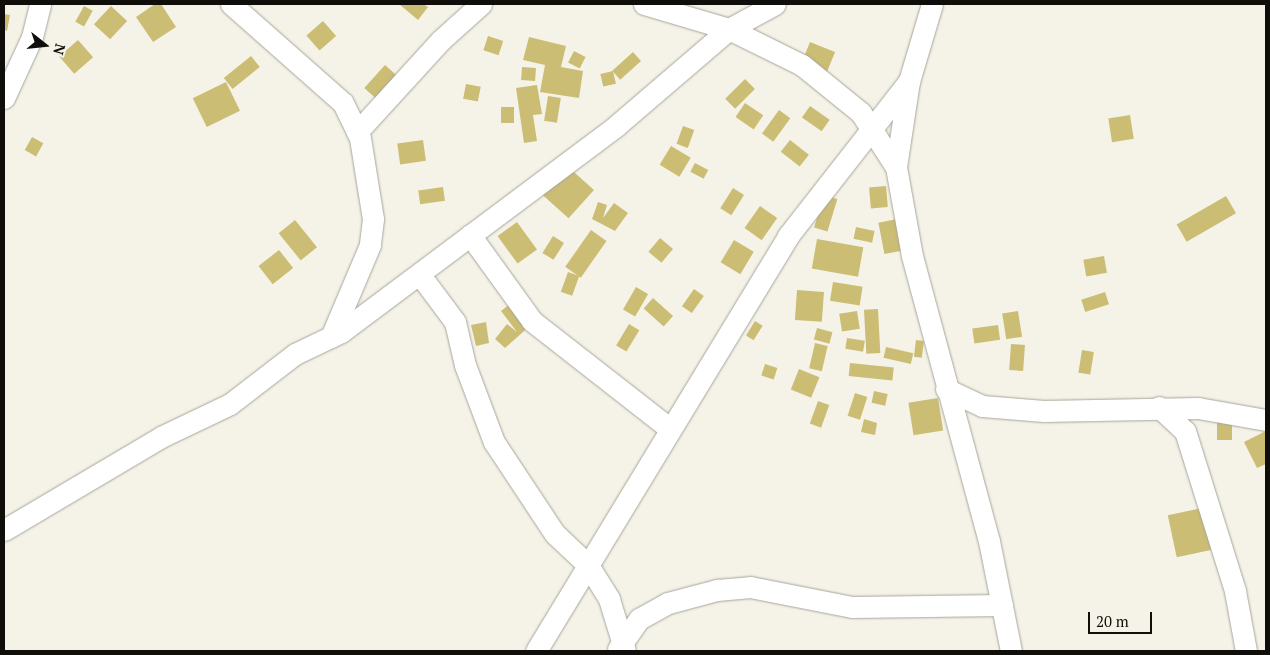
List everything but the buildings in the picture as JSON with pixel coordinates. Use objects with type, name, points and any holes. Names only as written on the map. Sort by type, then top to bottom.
[{"type":"street","points":[[4,98],[32,37],[40,4]]},
{"type":"street","points":[[231,4],[343,103],[357,132],[371,184],[373,219],[370,245],[331,337]]},
{"type":"street","points":[[357,132],[440,40],[481,4]]},
{"type":"street","points":[[644,4],[729,29],[802,65],[841,93],[873,127],[896,168]]},
{"type":"street","points":[[4,530],[161,437],[230,404],[295,354],[331,337],[420,275],[470,235],[616,126],[729,29],[775,4]]},
{"type":"street","points":[[932,4],[908,81],[896,168],[910,247],[1002,605],[1011,651]]},
{"type":"street","points":[[536,651],[788,236],[908,81]]},
{"type":"street","points":[[470,235],[532,321],[670,428]]},
{"type":"street","points":[[420,275],[454,322],[465,365],[494,442],[555,534],[588,565],[609,599],[622,648]]},
{"type":"street","points":[[946,389],[982,406],[1044,411],[1159,406],[1198,408],[1266,420]]},
{"type":"street","points":[[959,436],[982,406]]},
{"type":"street","points":[[1159,406],[1185,431],[1232,582],[1246,651]]},
{"type":"street","points":[[1185,431],[1198,408]]},
{"type":"street","points":[[622,648],[639,619],[668,602],[717,590],[750,587],[852,607],[1002,605]]}]
